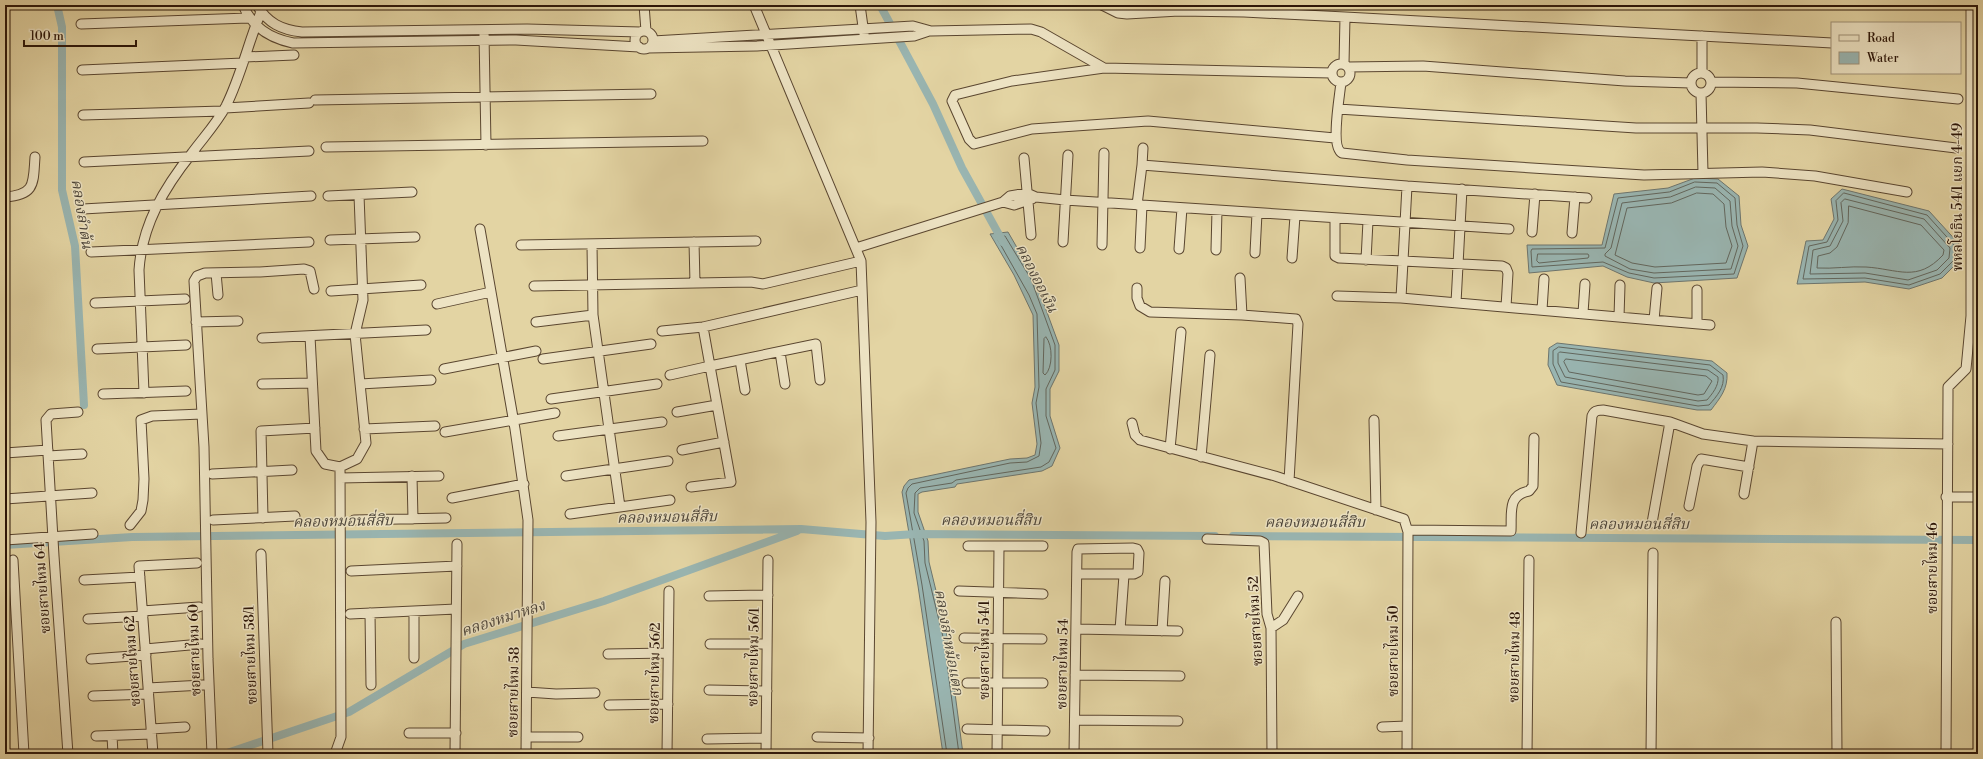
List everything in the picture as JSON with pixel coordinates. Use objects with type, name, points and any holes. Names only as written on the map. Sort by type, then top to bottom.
[{"type":"street","points":[[243,5],[248,18],[255,25],[275,38],[293,43],[516,40],[646,46],[771,46],[909,36],[931,31],[1031,29],[1041,32],[1104,68]]},
{"type":"street","points":[[644,5],[643,32],[635,39],[646,46],[766,35],[908,26],[931,31]]},
{"type":"street","points":[[754,5],[861,260],[871,522],[868,754]]},
{"type":"street","points":[[860,5],[865,40]]},
{"type":"street","points":[[1102,5],[1118,13],[1127,14],[1179,11],[1244,12],[1831,44]]},
{"type":"street","name":"พหลโยธิน 54/1 แยก 4-49","points":[[1953,383],[1966,369],[1973,349],[1975,305],[1971,5]]},
{"type":"street","points":[[259,8],[272,23],[291,31],[484,29],[643,32],[652,35],[646,46]]},
{"type":"street","points":[[144,393],[139,270],[140,250],[149,221],[156,205],[224,109],[244,60],[259,8]]},
{"type":"street","points":[[1342,82],[1349,78],[1350,72],[1346,66],[1346,17]]},
{"type":"street","points":[[81,24],[248,18]]},
{"type":"street","points":[[484,29],[486,145]]},
{"type":"street","points":[[381,31],[381,42]]},
{"type":"street","points":[[1702,36],[1702,73]]},
{"type":"street","points":[[82,70],[294,56]]},
{"type":"street","points":[[1332,73],[1336,66],[1423,66],[1625,81],[1691,83]]},
{"type":"street","points":[[1332,73],[1104,68],[1012,81],[955,95],[952,101],[969,139],[974,144],[1032,130],[1148,122],[1335,138]]},
{"type":"street","points":[[1332,73],[1334,78],[1342,82]]},
{"type":"street","points":[[1701,93],[1708,89],[1711,82],[1709,77],[1702,73]]},
{"type":"street","points":[[1701,93],[1694,90],[1691,83],[1694,76],[1702,73]]},
{"type":"street","points":[[1342,82],[1335,138],[1337,149],[1342,154],[1407,160],[1644,176],[1762,172],[1815,176],[1907,192]]},
{"type":"street","points":[[1711,82],[1797,83],[1958,99]]},
{"type":"street","points":[[1701,93],[1703,173]]},
{"type":"street","points":[[83,116],[224,109],[312,102],[651,94]]},
{"type":"street","points":[[1338,109],[1636,128],[1757,128],[1810,130],[1956,148]]},
{"type":"street","points":[[326,147],[703,141]]},
{"type":"street","points":[[1140,248],[1140,205],[1143,148]]},
{"type":"street","points":[[84,162],[310,151]]},
{"type":"street","points":[[1102,245],[1104,153]]},
{"type":"street","points":[[1063,242],[1068,155]]},
{"type":"street","points":[[5,197],[20,196],[29,189],[34,174],[35,157]]},
{"type":"street","points":[[1024,158],[1031,235]]},
{"type":"street","points":[[1142,165],[1407,186],[1587,198]]},
{"type":"street","points":[[1401,298],[1407,186]]},
{"type":"street","points":[[1456,303],[1462,189]]},
{"type":"street","points":[[328,196],[412,192]]},
{"type":"street","points":[[1532,232],[1535,194]]},
{"type":"street","points":[[310,336],[316,451],[325,464],[340,468],[357,459],[366,443],[355,334],[363,300],[359,195]]},
{"type":"street","points":[[83,209],[311,196]]},
{"type":"street","points":[[856,248],[1003,202],[1014,205],[1027,197],[1368,221],[1509,229]]},
{"type":"street","points":[[1572,233],[1575,197]]},
{"type":"street","points":[[1179,249],[1182,208]]},
{"type":"street","points":[[1216,250],[1217,210]]},
{"type":"street","points":[[1255,254],[1256,213]]},
{"type":"street","points":[[1292,258],[1295,216]]},
{"type":"street","points":[[1335,218],[1335,256],[1338,258],[1502,266],[1506,268],[1508,273],[1506,307]]},
{"type":"street","points":[[1366,260],[1368,221]]},
{"type":"street","name":"ซอยสายไหม 58","points":[[480,229],[524,484],[528,520],[526,754]]},
{"type":"street","points":[[330,240],[415,238]]},
{"type":"street","points":[[521,245],[756,241]]},
{"type":"street","points":[[90,252],[309,242]]},
{"type":"street","points":[[694,242],[695,283]]},
{"type":"street","points":[[592,244],[593,315],[620,508]]},
{"type":"street","points":[[534,286],[751,282],[763,284],[861,260]]},
{"type":"street","points":[[218,295],[216,273],[304,269],[310,271],[314,289]]},
{"type":"street","name":"ซอยสายไหม 60","points":[[212,751],[208,659],[205,545],[206,528],[202,414],[196,322],[195,278],[201,274],[216,273]]},
{"type":"street","points":[[1240,278],[1242,315]]},
{"type":"street","points":[[1542,310],[1544,279]]},
{"type":"street","points":[[1582,314],[1585,284]]},
{"type":"street","points":[[331,291],[421,285]]},
{"type":"street","points":[[1619,317],[1620,285]]},
{"type":"street","points":[[1137,288],[1137,298],[1140,306],[1150,312],[1242,315],[1296,319],[1298,324],[1289,480]]},
{"type":"street","points":[[1654,320],[1657,288]]},
{"type":"street","points":[[662,331],[703,327],[862,290]]},
{"type":"street","points":[[1697,290],[1697,323]]},
{"type":"street","points":[[438,304],[491,292]]},
{"type":"street","points":[[1337,296],[1401,298],[1710,324]]},
{"type":"street","points":[[96,303],[185,299]]},
{"type":"street","points":[[536,322],[593,315]]},
{"type":"street","points":[[196,322],[238,321]]},
{"type":"street","points":[[690,487],[730,482],[703,327]]},
{"type":"street","points":[[262,338],[426,330]]},
{"type":"street","points":[[1170,449],[1182,332]]},
{"type":"street","points":[[543,360],[651,344]]},
{"type":"street","points":[[670,375],[816,344],[820,380]]},
{"type":"street","points":[[97,349],[186,345]]},
{"type":"street","points":[[444,369],[536,351]]},
{"type":"street","points":[[780,352],[785,384]]},
{"type":"street","points":[[1201,457],[1210,356]]},
{"type":"street","points":[[740,360],[745,390]]},
{"type":"street","points":[[360,384],[431,380]]},
{"type":"street","points":[[262,384],[312,382]]},
{"type":"street","name":"ซอยสายไหม 46","points":[[1946,754],[1946,498],[1948,390],[1953,383]]},
{"type":"street","points":[[551,399],[657,384]]},
{"type":"street","points":[[103,394],[186,391]]},
{"type":"street","points":[[677,412],[717,405]]},
{"type":"street","points":[[1580,533],[1592,416],[1597,410],[1670,422],[1703,434],[1753,441],[1948,444]]},
{"type":"street","name":"ซอยสายไหม 64","points":[[68,754],[46,420],[51,414],[78,412]]},
{"type":"street","points":[[445,432],[555,413]]},
{"type":"street","points":[[130,525],[141,511],[143,500],[144,479],[141,420],[152,416],[202,414]]},
{"type":"street","points":[[1374,420],[1376,510]]},
{"type":"street","points":[[558,436],[662,422]]},
{"type":"street","points":[[1652,523],[1670,422]]},
{"type":"street","points":[[1132,423],[1135,435],[1140,440],[1289,480],[1404,520],[1408,531],[1511,532],[1512,502],[1515,497],[1529,491],[1533,486],[1534,438]]},
{"type":"street","points":[[364,430],[435,426]]},
{"type":"street","points":[[263,518],[261,431],[314,428]]},
{"type":"street","points":[[1744,494],[1753,441]]},
{"type":"street","points":[[682,450],[724,442]]},
{"type":"street","points":[[5,453],[82,454]]},
{"type":"street","points":[[1689,506],[1697,466],[1700,459],[1749,467]]},
{"type":"street","points":[[566,476],[668,461]]},
{"type":"street","points":[[335,754],[341,737],[340,468]]},
{"type":"street","points":[[212,474],[292,470]]},
{"type":"street","points":[[412,476],[413,519]]},
{"type":"street","points":[[340,478],[439,476]]},
{"type":"street","points":[[452,498],[524,484]]},
{"type":"street","points":[[5,499],[92,493]]},
{"type":"street","points":[[1946,498],[1974,497]]},
{"type":"street","points":[[570,514],[670,500]]},
{"type":"street","points":[[213,520],[295,516]]},
{"type":"street","points":[[354,520],[446,518]]},
{"type":"street","name":"ซอยสายไหม 50","points":[[1407,754],[1408,531]]},
{"type":"street","points":[[5,540],[53,538],[92,534]]},
{"type":"street","name":"ซอยสายไหม 52","points":[[1207,539],[1264,543],[1266,614],[1271,628],[1272,754]]},
{"type":"street","points":[[455,754],[457,544]]},
{"type":"street","points":[[968,546],[1043,546]]},
{"type":"street","name":"ซอยสายไหม 54/1","points":[[997,754],[999,546]]},
{"type":"street","name":"ซอยสายไหม 54","points":[[1074,754],[1078,549],[1137,549],[1139,553],[1138,572],[1124,575]]},
{"type":"street","points":[[1651,754],[1653,552]]},
{"type":"street","name":"ซอยสายไหม 58/1","points":[[261,554],[268,753]]},
{"type":"street","points":[[13,560],[24,754]]},
{"type":"street","name":"ซอยสายไหม 56/1","points":[[766,754],[768,560]]},
{"type":"street","name":"ซอยสายไหม 48","points":[[1527,754],[1529,560]]},
{"type":"street","name":"ซอยสายไหม 62","points":[[153,754],[139,566],[197,563]]},
{"type":"street","points":[[351,571],[457,566]]},
{"type":"street","points":[[1077,574],[1124,575],[1120,630]]},
{"type":"street","points":[[84,580],[140,578]]},
{"type":"street","points":[[1162,631],[1166,581]]},
{"type":"street","points":[[959,591],[1042,594]]},
{"type":"street","name":"ซอยสายไหม 56/2","points":[[667,754],[669,592]]},
{"type":"street","points":[[709,596],[768,595]]},
{"type":"street","points":[[1271,628],[1283,620],[1298,596]]},
{"type":"street","points":[[88,619],[200,607]]},
{"type":"street","points":[[350,614],[456,609]]},
{"type":"street","points":[[414,611],[414,658]]},
{"type":"street","points":[[370,613],[371,685]]},
{"type":"street","points":[[1836,622],[1837,754]]},
{"type":"street","points":[[1076,629],[1178,631]]},
{"type":"street","points":[[964,638],[1042,639]]},
{"type":"street","points":[[91,659],[201,644]]},
{"type":"street","points":[[710,644],[767,644]]},
{"type":"street","points":[[608,654],[668,652]]},
{"type":"street","points":[[1076,675],[1180,676]]},
{"type":"street","points":[[966,683],[1042,683]]},
{"type":"street","points":[[93,696],[203,685]]},
{"type":"street","points":[[710,690],[767,691]]},
{"type":"street","points":[[527,692],[556,694],[595,693]]},
{"type":"street","points":[[609,705],[668,704]]},
{"type":"street","points":[[1075,720],[1178,721]]},
{"type":"street","points":[[96,736],[112,736],[185,726]]},
{"type":"street","points":[[1382,727],[1407,726]]},
{"type":"street","points":[[967,729],[1045,731]]},
{"type":"street","points":[[409,733],[456,733]]},
{"type":"street","points":[[112,736],[113,754]]},
{"type":"street","points":[[526,737],[578,737]]},
{"type":"street","points":[[707,739],[766,738]]},
{"type":"street","points":[[818,738],[868,738]]},
{"type":"water","points":[[1695,178],[1718,179],[1739,196],[1741,225],[1748,246],[1737,278],[1654,283],[1627,277],[1603,266],[1529,273],[1527,245],[1602,245],[1614,194],[1668,188]]},
{"type":"water","points":[[1842,189],[1929,211],[1960,245],[1958,262],[1942,278],[1909,289],[1865,282],[1797,284],[1806,241],[1823,240],[1834,219],[1831,199]]},
{"type":"water","points":[[1008,232],[1034,277],[1059,345],[1059,371],[1050,389],[1050,416],[1060,448],[1052,466],[1042,471],[957,484],[955,487],[922,492],[918,494],[918,512],[928,541],[929,562],[948,640],[963,754],[943,754],[918,586],[902,492],[904,486],[909,480],[1010,459],[1027,458],[1035,455],[1037,444],[1032,403],[1035,387],[1033,315],[1014,275],[990,234]]},
{"type":"water","points":[[1557,343],[1712,361],[1727,373],[1725,389],[1711,410],[1697,410],[1557,385],[1548,365],[1549,348]]},
{"type":"waterway","name":"คลองลำต้น","points":[[57,5],[62,27],[62,190],[75,246],[84,405]]},
{"type":"waterway","name":"คลองออเงิน","points":[[880,5],[933,104],[962,168],[1003,242]]},
{"type":"waterway","name":"คลองหมอนสี่สิบ","points":[[5,545],[132,537],[801,529],[885,536],[916,534],[1215,536]]},
{"type":"waterway","name":"คลองหมาหลง","points":[[224,754],[349,712],[464,644],[604,601],[797,531]]},
{"type":"waterway","name":"คลองหมอนสี่สิบ","points":[[1233,536],[1978,540]]},
{"type":"water label","name":"คลองลำหม้อแตก","points":[[949,642]]}]
